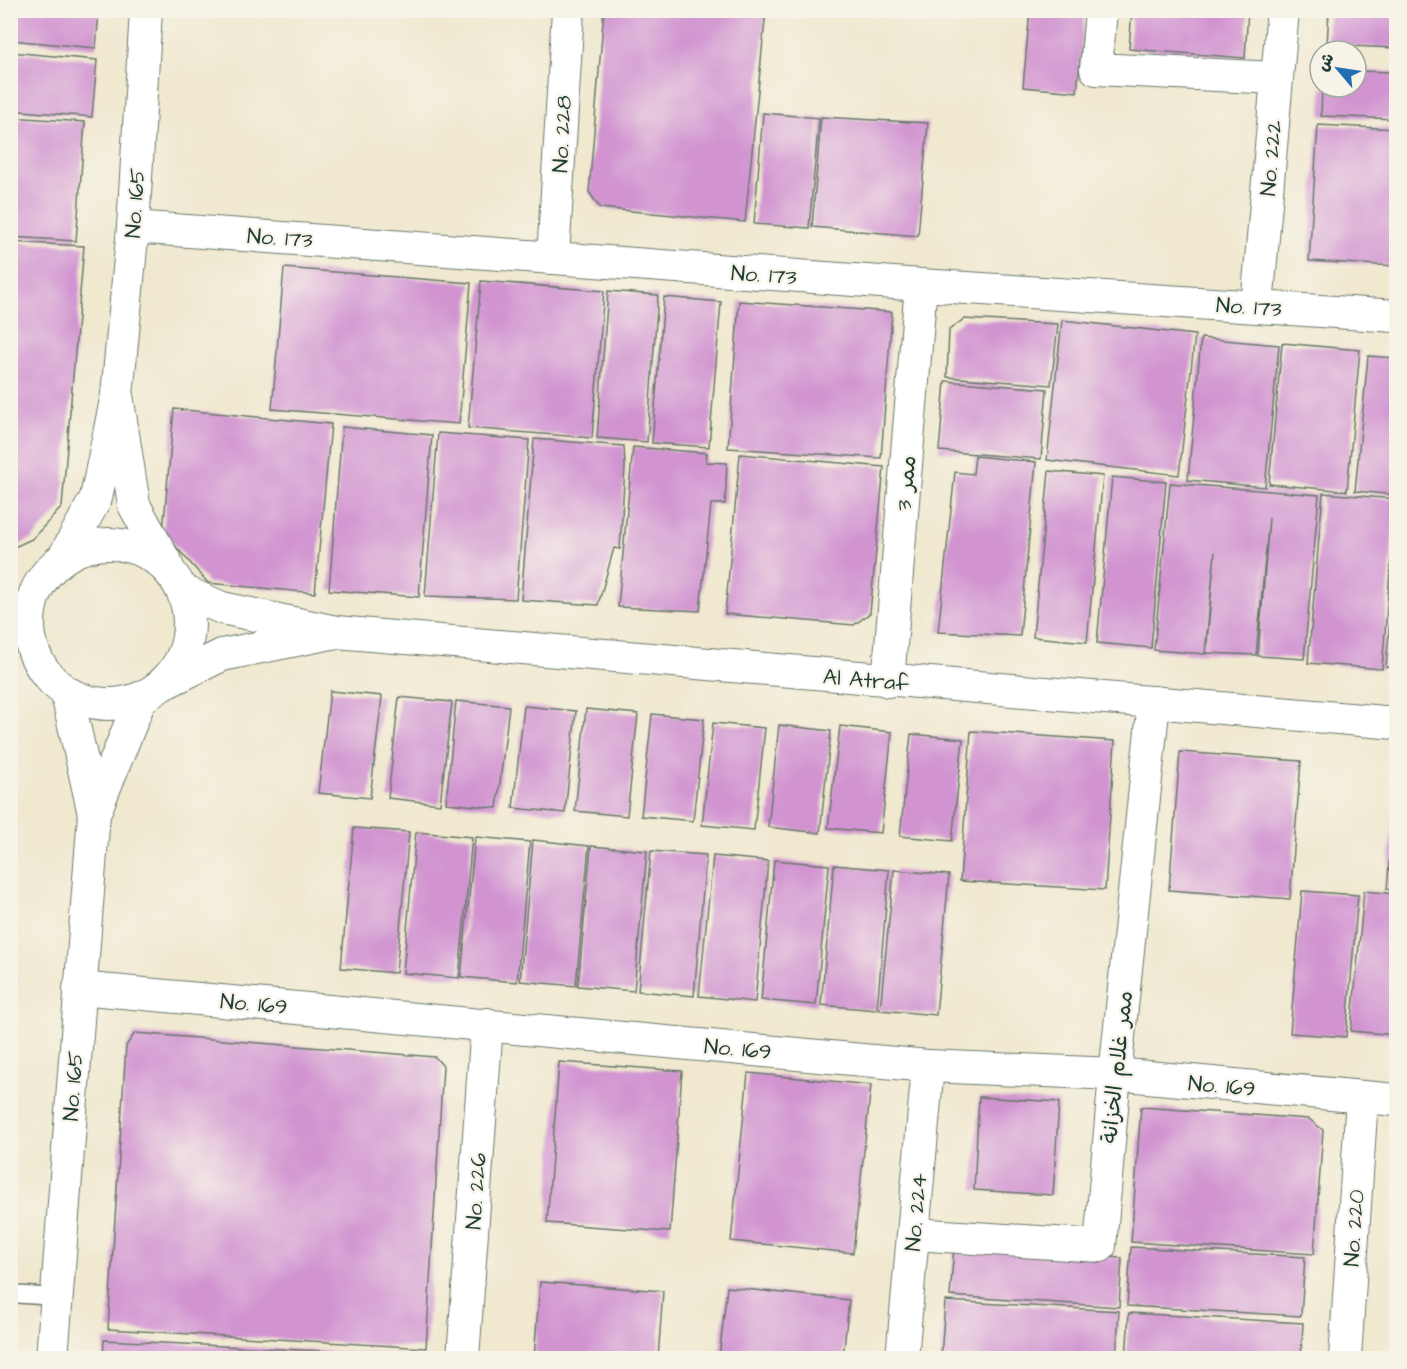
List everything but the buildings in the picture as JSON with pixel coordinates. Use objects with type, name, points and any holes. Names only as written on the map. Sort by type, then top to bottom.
[{"type":"street","name":"No. 165","points":[[117,395],[133,226],[146,10]]},
{"type":"street","name":"No. 228","points":[[553,258],[568,10]]},
{"type":"street","points":[[1101,10],[1096,69],[1276,78]]},
{"type":"street","name":"No. 222","points":[[1257,306],[1283,10]]},
{"type":"street","name":"No. 173","points":[[133,226],[921,285],[1396,316]]},
{"type":"street","name":"ممر 3","points":[[888,681],[921,285]]},
{"type":"street","points":[[65,555],[96,498],[117,395]]},
{"type":"street","points":[[94,814],[152,691],[179,664],[188,641],[189,615],[176,580],[134,506],[117,395]]},
{"type":"street","points":[[94,814],[58,685],[33,654],[27,627],[31,599],[23,591],[65,555],[92,544],[120,543],[147,552],[176,580],[222,608],[336,632]]},
{"type":"street","points":[[10,652],[58,685],[91,703],[117,705],[152,691],[222,655],[336,632]]},
{"type":"street","name":"Al Atraf","points":[[336,632],[1396,723]]},
{"type":"street","name":"ممر غلام الخزانة","points":[[914,1234],[1100,1246],[1115,1074],[1155,702]]},
{"type":"street","name":"No. 165","points":[[52,1359],[94,814]]},
{"type":"street","name":"No. 169","points":[[79,988],[928,1066],[1115,1074],[1396,1100]]},
{"type":"street","name":"No. 226","points":[[463,1359],[488,1024]]},
{"type":"street","name":"No. 224","points":[[903,1359],[928,1066]]},
{"type":"street","name":"No. 220","points":[[1344,1359],[1362,1098]]},
{"type":"lane","points":[[10,1294],[56,1297]]}]
